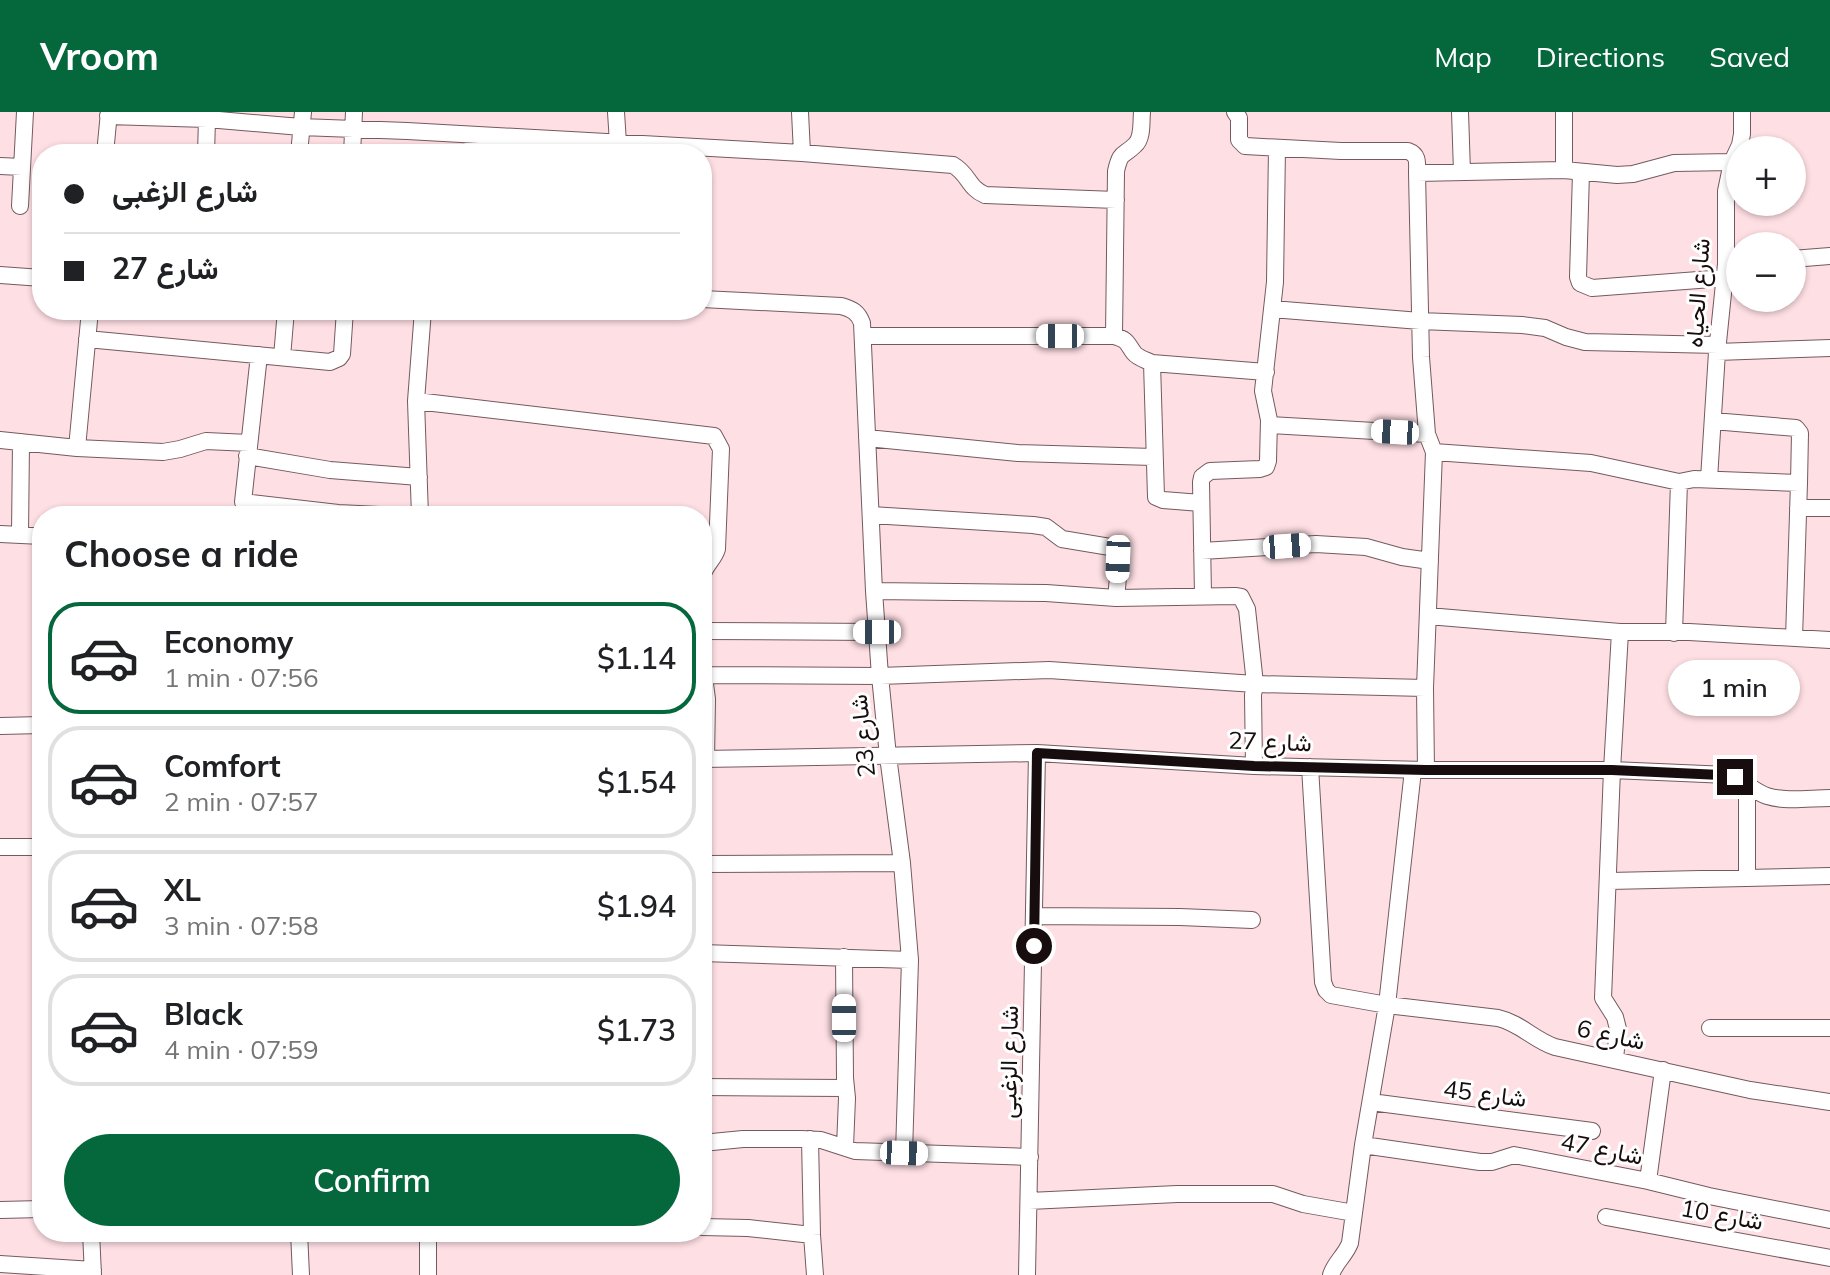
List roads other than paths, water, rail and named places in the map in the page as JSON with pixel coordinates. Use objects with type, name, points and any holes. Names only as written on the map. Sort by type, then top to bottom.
[{"type":"street","points":[[20,206],[25,112]]},
{"type":"street","points":[[407,112],[407,131]]},
{"type":"street","points":[[616,112],[618,143]]},
{"type":"street","points":[[800,112],[802,153]]},
{"type":"street","points":[[1114,336],[1117,164],[1124,152],[1137,143],[1142,112]]},
{"type":"street","points":[[1235,112],[1239,118],[1238,137],[1241,143],[1251,146],[1408,151],[1417,159],[1421,357],[1427,434],[1434,452],[1419,770],[1350,1243],[1331,1275]]},
{"type":"street","points":[[1460,112],[1462,172]]},
{"type":"street","points":[[1564,112],[1573,171],[1578,277],[1584,285],[1592,288],[1726,269]]},
{"type":"street","name":"شارع الحياه","points":[[1742,112],[1742,136]]},
{"type":"street","points":[[106,144],[108,114],[207,119],[354,120],[407,131],[621,144]]},
{"type":"street","points":[[206,144],[207,119]]},
{"type":"street","points":[[300,144],[302,120]]},
{"type":"street","points":[[353,144],[354,120]]},
{"type":"street","points":[[473,135],[473,144]]},
{"type":"street","points":[[1203,595],[1202,477],[1215,471],[1258,470],[1266,467],[1268,461],[1269,425],[1263,391],[1275,282],[1277,148]]},
{"type":"street","points":[[712,151],[802,153],[953,165],[965,173],[975,190],[985,195],[1116,200]]},
{"type":"street","points":[[1417,173],[1573,171],[1617,175],[1674,163],[1726,162]]},
{"type":"street","points":[[0,166],[22,167]]},
{"type":"street","points":[[1806,258],[1830,256]]},
{"type":"street","points":[[0,275],[32,277]]},
{"type":"street","name":"شارع الحياه","points":[[1709,479],[1718,348],[1726,295]]},
{"type":"street","name":"شارع 23","points":[[712,300],[841,306],[858,314],[862,323],[880,676],[910,960],[904,1153]]},
{"type":"street","points":[[1272,309],[1420,321],[1522,325],[1545,328],[1585,342],[1718,348],[1830,348]]},
{"type":"street","points":[[77,448],[89,320]]},
{"type":"street","points":[[282,357],[285,320]]},
{"type":"street","points":[[87,339],[330,362],[339,358],[343,350],[344,320]]},
{"type":"street","points":[[420,506],[416,401],[422,320]]},
{"type":"street","points":[[863,336],[1114,336],[1129,343],[1134,353],[1152,363],[1266,372]]},
{"type":"street","points":[[259,355],[243,502],[275,506]]},
{"type":"street","points":[[1152,363],[1154,489],[1157,499],[1201,503]]},
{"type":"street","points":[[416,401],[714,436],[721,449],[717,549],[712,559]]},
{"type":"street","points":[[1713,421],[1796,428],[1800,433],[1794,638]]},
{"type":"street","points":[[1269,425],[1427,434]]},
{"type":"street","points":[[867,438],[1018,453],[1153,457]]},
{"type":"street","points":[[0,440],[163,452],[206,441],[330,470],[419,477]]},
{"type":"street","points":[[20,535],[21,442]]},
{"type":"street","points":[[1434,452],[1591,463],[1679,482],[1709,479],[1799,483]]},
{"type":"street","points":[[1674,633],[1679,482]]},
{"type":"street","points":[[1798,508],[1830,508]]},
{"type":"street","points":[[871,515],[1033,525],[1046,527],[1062,539],[1110,547],[1118,559],[1116,598]]},
{"type":"street","points":[[0,534],[32,536]]},
{"type":"street","points":[[1202,551],[1316,544],[1366,547],[1430,561]]},
{"type":"street","points":[[874,591],[1046,593],[1116,598],[1241,597],[1247,609],[1255,684],[1254,766]]},
{"type":"street","points":[[1428,616],[1620,632],[1830,640]]},
{"type":"street","points":[[712,631],[877,632]]},
{"type":"street","points":[[1615,1059],[1618,1029],[1615,1017],[1603,998],[1620,632]]},
{"type":"street","points":[[712,670],[880,676],[1049,670],[1255,684],[1425,688]]},
{"type":"street","points":[[0,726],[32,725]]},
{"type":"street","name":"شارع 27","points":[[712,759],[1037,753],[1254,766],[1612,770],[1728,775],[1757,792],[1780,799],[1830,798]]},
{"type":"street","name":"شارع الزغبى","points":[[1027,1275],[1037,753]]},
{"type":"street","name":"شارع 6","points":[[1310,767],[1324,986],[1331,995],[1507,1020],[1546,1044],[1750,1090],[1830,1102]]},
{"type":"street","points":[[1747,785],[1747,878]]},
{"type":"street","points":[[0,847],[32,847]]},
{"type":"street","points":[[712,864],[902,863]]},
{"type":"street","points":[[1609,881],[1830,876]]},
{"type":"street","points":[[1034,916],[1166,916],[1252,920]]},
{"type":"street","points":[[712,953],[910,960]]},
{"type":"street","points":[[844,957],[845,1147]]},
{"type":"street","points":[[1710,1028],[1830,1028]]},
{"type":"street","points":[[1648,1181],[1663,1070]]},
{"type":"street","points":[[712,1087],[846,1088]]},
{"type":"street","name":"شارع 45","points":[[1371,1102],[1592,1131]]},
{"type":"street","points":[[712,1142],[810,1139],[855,1151],[1030,1157]]},
{"type":"street","points":[[810,1139],[815,1275]]},
{"type":"street","name":"شارع 47","points":[[1363,1145],[1486,1163],[1514,1155],[1830,1220]]},
{"type":"street","points":[[1029,1201],[1177,1194],[1273,1194],[1303,1204],[1354,1213]]},
{"type":"street","points":[[0,1210],[32,1209]]},
{"type":"street","name":"شارع 10","points":[[1606,1217],[1830,1258]]},
{"type":"street","points":[[712,1227],[812,1235]]},
{"type":"street","points":[[0,1264],[93,1273],[91,1242]]},
{"type":"street","points":[[299,1242],[301,1275]]},
{"type":"street","points":[[428,1242],[428,1275]]}]
